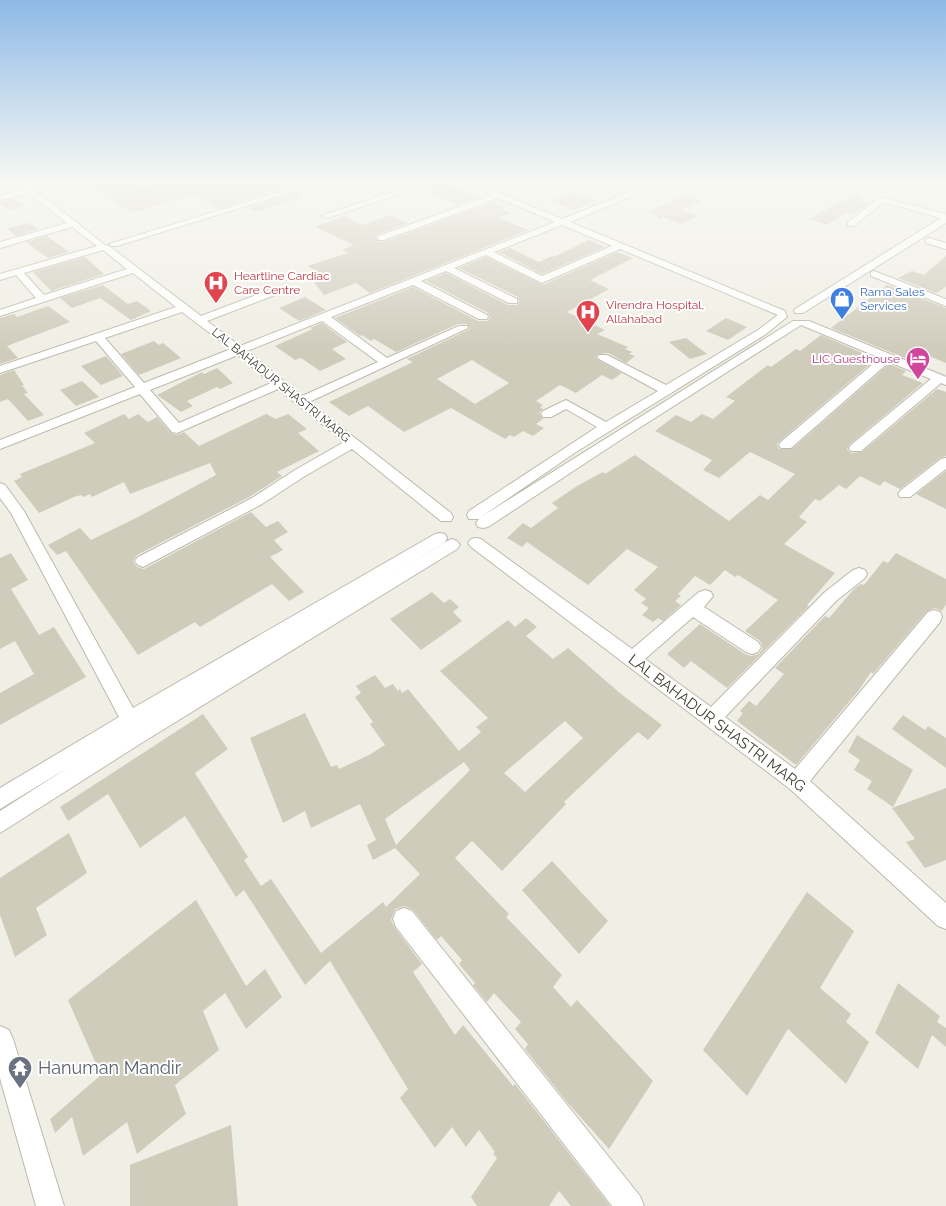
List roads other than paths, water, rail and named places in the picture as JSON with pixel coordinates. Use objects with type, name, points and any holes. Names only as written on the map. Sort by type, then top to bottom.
[{"type":"street","points":[[0,250],[36,237]]},
{"type":"street","name":"LAL BAHADUR SHASTRI MARG","points":[[93,237],[108,247]]},
{"type":"street","name":"LAL BAHADUR SHASTRI MARG","points":[[96,237],[134,270],[239,350],[446,517]]},
{"type":"street","points":[[0,277],[140,237]]},
{"type":"street","points":[[0,445],[523,237]]},
{"type":"street","points":[[602,237],[783,314],[803,318],[944,378]]},
{"type":"street","points":[[605,237],[783,314]]},
{"type":"street","points":[[803,318],[918,237]]},
{"type":"street","points":[[478,519],[484,534],[476,543],[460,547],[446,542],[438,526],[446,517],[460,513],[478,519],[628,429],[934,237]]},
{"type":"street","points":[[929,240],[946,246]]},
{"type":"street","points":[[487,252],[542,280],[620,246]]},
{"type":"street","points":[[447,268],[513,302]]},
{"type":"street","points":[[0,313],[134,270]]},
{"type":"street","points":[[18,272],[42,299]]},
{"type":"street","points":[[874,274],[946,303]]},
{"type":"street","points":[[414,281],[483,317]]},
{"type":"street","points":[[199,320],[281,289]]},
{"type":"street","points":[[0,370],[183,308]]},
{"type":"street","points":[[478,519],[606,427],[762,332],[783,314]]},
{"type":"street","points":[[324,317],[387,363]]},
{"type":"street","points":[[803,318],[888,357],[944,378]]},
{"type":"street","points":[[302,401],[463,328]]},
{"type":"street","points":[[98,337],[177,429],[279,384]]},
{"type":"street","points":[[603,357],[666,390]]},
{"type":"street","points":[[786,445],[888,357]]},
{"type":"street","points":[[856,448],[944,378]]},
{"type":"street","points":[[548,414],[566,404],[606,427]]},
{"type":"street","points":[[142,561],[257,501],[300,473],[353,443]]},
{"type":"street","points":[[905,494],[946,462]]},
{"type":"street","points":[[0,488],[17,511],[130,720]]},
{"type":"street","points":[[0,799],[130,720],[446,542]]},
{"type":"street","points":[[0,823],[446,542]]},
{"type":"street","name":"LAL BAHADUR SHASTRI MARG","points":[[476,543],[798,782],[946,918]]},
{"type":"street","points":[[711,719],[831,596],[858,574]]},
{"type":"street","points":[[632,660],[705,596]]},
{"type":"street","points":[[692,607],[752,647]]},
{"type":"street","points":[[798,782],[934,617]]},
{"type":"street","points":[[404,918],[630,1206]]},
{"type":"street","points":[[0,1039],[14,1080],[50,1206]]},
{"type":"place","name":"Heartline Cardiac Care Centre","points":[[216,304]]},
{"type":"place","name":"Rama Sales Services","points":[[842,320]]},
{"type":"place","name":"Virendra Hospital, Allahabad","points":[[588,333]]},
{"type":"place","name":"LIC Guesthouse","points":[[918,380]]},
{"type":"place","name":"Hanuman Mandir","points":[[20,1089]]}]
